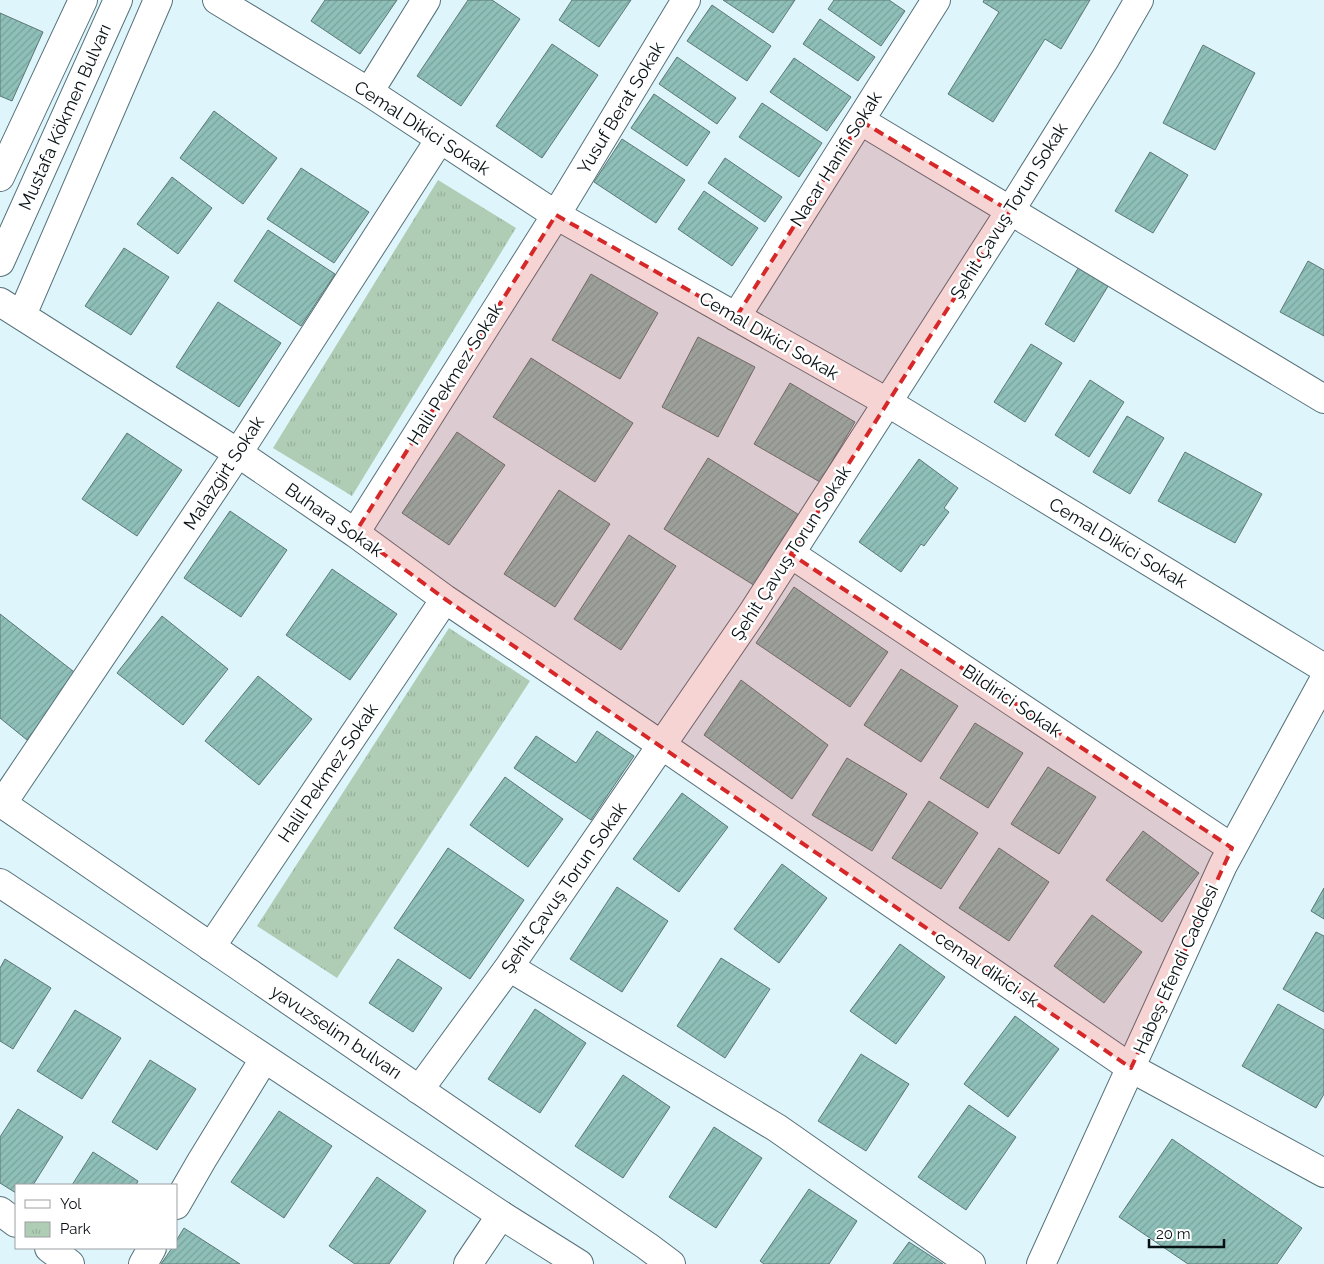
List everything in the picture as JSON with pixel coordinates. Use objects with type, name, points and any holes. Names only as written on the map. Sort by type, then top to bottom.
[{"type":"street","points":[[0,177],[83,0]]},
{"type":"street","name":"Mustafa Kökmen Bulvarı","points":[[0,262],[118,0]]},
{"type":"street","points":[[11,308],[158,0]]},
{"type":"street","name":"Cemal Dikici Sokak","points":[[217,0],[369,92],[556,216],[887,402],[1324,668]]},
{"type":"street","points":[[369,92],[426,0]]},
{"type":"street","name":"Yusuf Berat Sokak","points":[[556,216],[686,0]]},
{"type":"street","name":"Nacar Hanifi Sokak","points":[[736,317],[936,0]]},
{"type":"street","name":"Şehit Çavuş Torun Sokak","points":[[419,1090],[509,967],[663,746],[791,554],[1010,211],[1105,59],[1139,0]]},
{"type":"street","points":[[860,121],[1324,398]]},
{"type":"street","name":"Malazgirt Sokak","points":[[1,803],[238,453],[440,139]]},
{"type":"street","name":"Halil Pekmez Sokak","points":[[355,533],[556,216]]},
{"type":"street","name":"Buhara Sokak","points":[[11,308],[238,453],[355,533],[445,599],[663,746]]},
{"type":"street","name":"Bildirici Sokak","points":[[791,554],[1232,848]]},
{"type":"street","name":"Halil Pekmez Sokak","points":[[211,947],[445,599]]},
{"type":"street","name":"Habeş Efendi Caddesi","points":[[1041,1264],[1223,865],[1324,680]]},
{"type":"street","name":"cemal dikici sk","points":[[663,746],[1131,1068],[1324,1173]]},
{"type":"street","name":"yavuzselim bulvarı","points":[[1,803],[647,1246],[670,1264]]},
{"type":"street","points":[[0,883],[501,1215],[579,1264]]},
{"type":"street","points":[[509,967],[777,1128],[971,1264]]},
{"type":"street","points":[[178,1202],[264,1059]]},
{"type":"street","points":[[0,1211],[15,1222]]},
{"type":"street","points":[[468,1264],[501,1215]]},
{"type":"street","points":[[50,1249],[70,1264]]},
{"type":"street","points":[[143,1264],[151,1249]]},
{"type":"highlighted area","points":[[861,121],[1010,211],[791,554],[1232,848],[1131,1068],[445,599],[355,533],[556,215],[736,317]]},
{"type":"green space","points":[[438,180],[516,228],[352,496],[273,448]]},
{"type":"green space","points":[[449,628],[530,681],[337,978],[257,926]]},
{"type":"building","points":[[325,0],[397,0],[360,54],[311,21]]},
{"type":"building","points":[[468,0],[492,0],[520,19],[461,106],[417,76]]},
{"type":"building","points":[[572,0],[631,0],[599,47],[559,20]]},
{"type":"building","points":[[723,0],[795,0],[773,33]]},
{"type":"building","points":[[834,0],[889,0],[905,11],[881,46],[828,9]]},
{"type":"building","points":[[984,0],[1090,0],[1061,49],[1045,39],[993,122],[948,94],[999,12],[983,2]]},
{"type":"building","points":[[712,5],[771,46],[747,81],[687,41]]},
{"type":"building","points":[[0,13],[43,32],[12,101],[0,96]]},
{"type":"building","points":[[820,19],[875,57],[858,81],[803,44]]},
{"type":"building","points":[[552,44],[598,75],[542,158],[496,126]]},
{"type":"building","points":[[1203,45],[1255,73],[1215,150],[1163,123]]},
{"type":"building","points":[[677,57],[736,98],[717,124],[659,84]]},
{"type":"building","points":[[794,58],[851,97],[827,131],[770,92]]},
{"type":"building","points":[[654,94],[710,132],[687,166],[631,128]]},
{"type":"building","points":[[762,103],[822,143],[799,177],[739,137]]},
{"type":"building","points":[[214,111],[277,158],[243,204],[180,158]]},
{"type":"building","points":[[622,139],[685,180],[656,223],[594,182]]},
{"type":"building","points":[[1150,152],[1188,175],[1153,233],[1115,211]]},
{"type":"building","points":[[725,158],[782,197],[765,222],[708,183]]},
{"type":"building","points":[[301,168],[369,212],[334,263],[267,219]]},
{"type":"building","points":[[172,177],[212,208],[178,254],[137,224]]},
{"type":"building","points":[[704,191],[758,228],[732,266],[678,229]]},
{"type":"building","points":[[268,230],[335,274],[301,326],[234,281]]},
{"type":"building","points":[[124,248],[169,277],[131,335],[85,306]]},
{"type":"building","points":[[1308,261],[1324,270],[1324,336],[1280,312]]},
{"type":"building","points":[[1080,265],[1110,283],[1074,342],[1045,324]]},
{"type":"building","points":[[591,274],[658,313],[620,379],[552,340]]},
{"type":"building","points":[[218,302],[281,343],[239,407],[176,367]]},
{"type":"building","points":[[698,337],[755,367],[718,437],[662,407]]},
{"type":"building","points":[[1031,344],[1062,363],[1025,422],[994,402]]},
{"type":"building","points":[[531,358],[633,423],[595,482],[493,417]]},
{"type":"building","points":[[1090,380],[1124,402],[1089,457],[1055,435]]},
{"type":"building","points":[[790,383],[855,422],[820,482],[754,444]]},
{"type":"building","points":[[1127,416],[1164,438],[1130,494],[1093,472]]},
{"type":"building","points":[[457,432],[505,465],[449,545],[402,513]]},
{"type":"building","points":[[127,433],[182,470],[137,536],[82,499]]},
{"type":"building","points":[[1185,452],[1262,494],[1235,543],[1158,501]]},
{"type":"building","points":[[708,458],[804,518],[760,589],[664,529]]},
{"type":"building","points":[[919,459],[958,488],[944,508],[949,512],[924,546],[921,544],[901,572],[859,542]]},
{"type":"building","points":[[559,490],[610,524],[555,607],[504,574]]},
{"type":"building","points":[[230,511],[287,550],[241,617],[184,578]]},
{"type":"building","points":[[629,535],[676,566],[621,650],[574,619]]},
{"type":"building","points":[[332,569],[397,614],[350,680],[286,635]]},
{"type":"building","points":[[794,587],[888,652],[850,707],[756,643]]},
{"type":"building","points":[[0,614],[78,675],[27,740],[0,718]]},
{"type":"building","points":[[162,616],[228,669],[183,725],[117,673]]},
{"type":"building","points":[[901,669],[958,706],[921,762],[864,725]]},
{"type":"building","points":[[258,676],[312,719],[259,785],[205,741]]},
{"type":"building","points":[[741,680],[828,745],[792,799],[704,735]]},
{"type":"building","points":[[975,723],[1023,753],[988,808],[940,778]]},
{"type":"building","points":[[597,731],[634,756],[591,820],[514,768],[536,736],[576,763]]},
{"type":"building","points":[[847,758],[907,794],[872,851],[812,815]]},
{"type":"building","points":[[1048,767],[1096,797],[1059,854],[1011,824]]},
{"type":"building","points":[[505,777],[563,819],[528,867],[470,825]]},
{"type":"building","points":[[682,793],[728,827],[679,892],[633,859]]},
{"type":"building","points":[[929,801],[978,833],[941,889],[892,858]]},
{"type":"building","points":[[1143,831],[1199,873],[1162,922],[1106,880]]},
{"type":"building","points":[[448,848],[524,900],[470,979],[394,928]]},
{"type":"building","points":[[999,848],[1049,882],[1009,941],[959,908]]},
{"type":"building","points":[[782,864],[827,898],[779,963],[734,929]]},
{"type":"building","points":[[617,887],[668,921],[622,992],[570,959]]},
{"type":"building","points":[[1324,888],[1324,919],[1311,911]]},
{"type":"building","points":[[1092,915],[1142,952],[1104,1003],[1054,966]]},
{"type":"building","points":[[1316,932],[1324,936],[1324,1012],[1283,989]]},
{"type":"building","points":[[900,944],[945,977],[896,1044],[850,1011]]},
{"type":"building","points":[[721,958],[770,989],[725,1058],[677,1026]]},
{"type":"building","points":[[5,959],[51,988],[13,1049],[0,1041],[0,968]]},
{"type":"building","points":[[398,959],[442,988],[413,1032],[369,1003]]},
{"type":"building","points":[[1278,1004],[1324,1030],[1324,1094],[1316,1108],[1242,1066]]},
{"type":"building","points":[[535,1009],[586,1043],[540,1113],[488,1079]]},
{"type":"building","points":[[75,1010],[121,1038],[82,1099],[37,1071]]},
{"type":"building","points":[[1015,1016],[1059,1049],[1008,1117],[964,1084]]},
{"type":"building","points":[[861,1054],[909,1084],[866,1151],[818,1121]]},
{"type":"building","points":[[150,1060],[196,1089],[157,1150],[112,1122]]},
{"type":"building","points":[[623,1075],[670,1107],[623,1178],[575,1146]]},
{"type":"building","points":[[969,1105],[1016,1137],[966,1210],[918,1177]]},
{"type":"building","points":[[18,1109],[63,1137],[34,1184],[15,1184],[15,1192],[0,1183],[0,1137]]},
{"type":"building","points":[[279,1111],[332,1146],[284,1218],[231,1182]]},
{"type":"building","points":[[714,1127],[762,1158],[716,1228],[669,1197]]},
{"type":"building","points":[[1172,1139],[1302,1228],[1277,1264],[1188,1264],[1119,1217]]},
{"type":"building","points":[[93,1152],[138,1181],[136,1184],[73,1184]]},
{"type":"building","points":[[377,1177],[426,1211],[389,1264],[355,1264],[329,1246]]},
{"type":"building","points":[[809,1189],[857,1221],[829,1264],[764,1264],[760,1261]]},
{"type":"building","points":[[184,1228],[240,1264],[161,1264],[171,1249],[178,1249],[178,1238]]},
{"type":"building","points":[[909,1242],[943,1264],[893,1264]]}]
